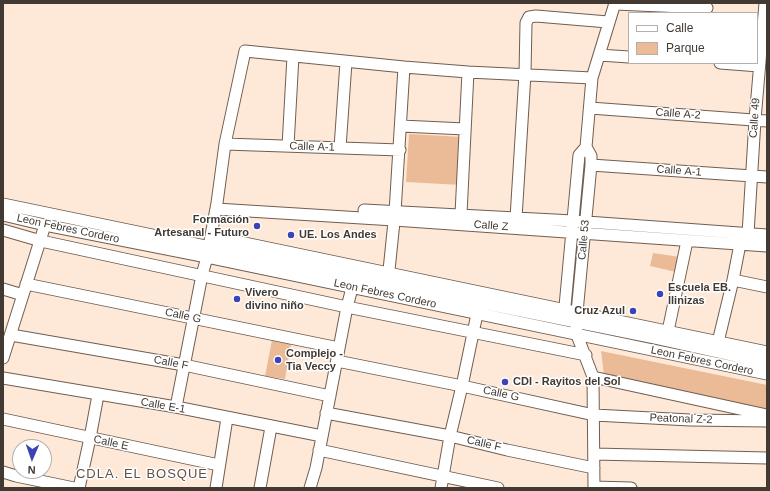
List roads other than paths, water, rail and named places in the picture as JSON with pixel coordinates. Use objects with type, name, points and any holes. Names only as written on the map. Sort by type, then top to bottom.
[{"type":"street","points":[[615,3],[708,8]]},
{"type":"street","name":"Calle 53","points":[[563,320],[579,156],[586,147],[592,78],[615,3]]},
{"type":"street","name":"Calle 49","points":[[748,234],[755,120],[765,3]]},
{"type":"street","points":[[516,218],[525,74],[526,23],[530,17],[536,16],[608,22]]},
{"type":"street","points":[[176,407],[193,318],[209,246],[225,144],[245,51],[346,62],[468,72],[592,78]]},
{"type":"street","points":[[599,55],[628,57]]},
{"type":"street","points":[[288,146],[293,56]]},
{"type":"street","points":[[340,148],[346,62]]},
{"type":"street","points":[[733,64],[759,66]]},
{"type":"street","points":[[388,284],[400,150],[404,67]]},
{"type":"street","points":[[461,214],[468,72]]},
{"type":"street","name":"Calle A-2","points":[[590,108],[767,121]]},
{"type":"street","points":[[401,126],[465,129]]},
{"type":"street","name":"Calle A-1","points":[[225,144],[400,150]]},
{"type":"street","name":"Calle 53","points":[[586,147],[591,156],[591,165],[577,318],[577,335],[586,355],[593,377],[594,487]]},
{"type":"street","name":"Calle A-1","points":[[591,165],[767,177]]},
{"type":"street","name":"Leon Febres Cordero","points":[[3,204],[354,277]]},
{"type":"street","name":"Calle Z","points":[[216,206],[767,236]]},
{"type":"street","name":"Calle Z","points":[[395,216],[461,214],[516,218],[573,226]]},
{"type":"street","name":"Leon Febres Cordero","points":[[3,215],[45,225],[209,246],[476,302],[524,307]]},
{"type":"street","points":[[4,354],[45,225]]},
{"type":"street","name":"Calle Z","points":[[585,227],[687,241],[767,246]]},
{"type":"street","points":[[3,230],[41,241],[347,307],[586,355]]},
{"type":"street","points":[[661,333],[687,241]]},
{"type":"street","points":[[718,342],[740,244]]},
{"type":"street","points":[[209,246],[336,262],[354,277],[388,284],[486,294],[563,320]]},
{"type":"street","points":[[325,271],[336,262]]},
{"type":"street","points":[[310,488],[354,277]]},
{"type":"street","points":[[733,280],[767,287]]},
{"type":"street","name":"Calle G","points":[[26,284],[339,348]]},
{"type":"street","name":"Leon Febres Cordero","points":[[388,284],[477,314],[563,320],[577,318],[661,333],[702,344],[737,351],[767,363]]},
{"type":"street","points":[[3,289],[23,295]]},
{"type":"street","points":[[476,302],[486,294]]},
{"type":"street","points":[[441,488],[450,436],[477,314]]},
{"type":"street","name":"Leon Febres Cordero","points":[[563,320],[577,335],[767,374]]},
{"type":"street","name":"Calle F","points":[[11,334],[184,365],[330,396]]},
{"type":"street","points":[[702,344],[718,342],[737,351],[767,352]]},
{"type":"street","name":"Calle G","points":[[336,361],[462,386],[594,415]]},
{"type":"street","points":[[593,377],[767,415]]},
{"type":"street","name":"Calle E-1","points":[[3,378],[176,407],[322,436]]},
{"type":"street","points":[[79,488],[98,395]]},
{"type":"street","name":"Calle F","points":[[326,413],[450,436],[507,450],[594,468]]},
{"type":"street","name":"Peatonal Z-2","points":[[594,415],[690,420],[767,421]]},
{"type":"street","points":[[216,488],[227,418]]},
{"type":"street","name":"Calle E","points":[[3,419],[219,465]]},
{"type":"street","points":[[260,488],[271,427]]},
{"type":"street","points":[[319,450],[491,487]]},
{"type":"street","points":[[594,454],[767,458]]},
{"type":"street","points":[[3,472],[74,488]]},
{"type":"street","points":[[594,487],[631,488]]},
{"type":"place","name":"Formación Artesanal - Futuro","points":[[257,226]]},
{"type":"place","name":"UE. Los Andes","points":[[291,235]]},
{"type":"place","name":"Escuela EB. Ilinizas","points":[[660,294]]},
{"type":"place","name":"Vivero divino niño","points":[[237,299]]},
{"type":"place","name":"Cruz Azul","points":[[633,311]]},
{"type":"place","name":"Complejo - Tia Veccy","points":[[278,360]]},
{"type":"place","name":"CDI - Rayitos del Sol","points":[[505,382]]},
{"type":"district","name":"CDLA. EL BOSQUE","points":[[142,474]]}]
